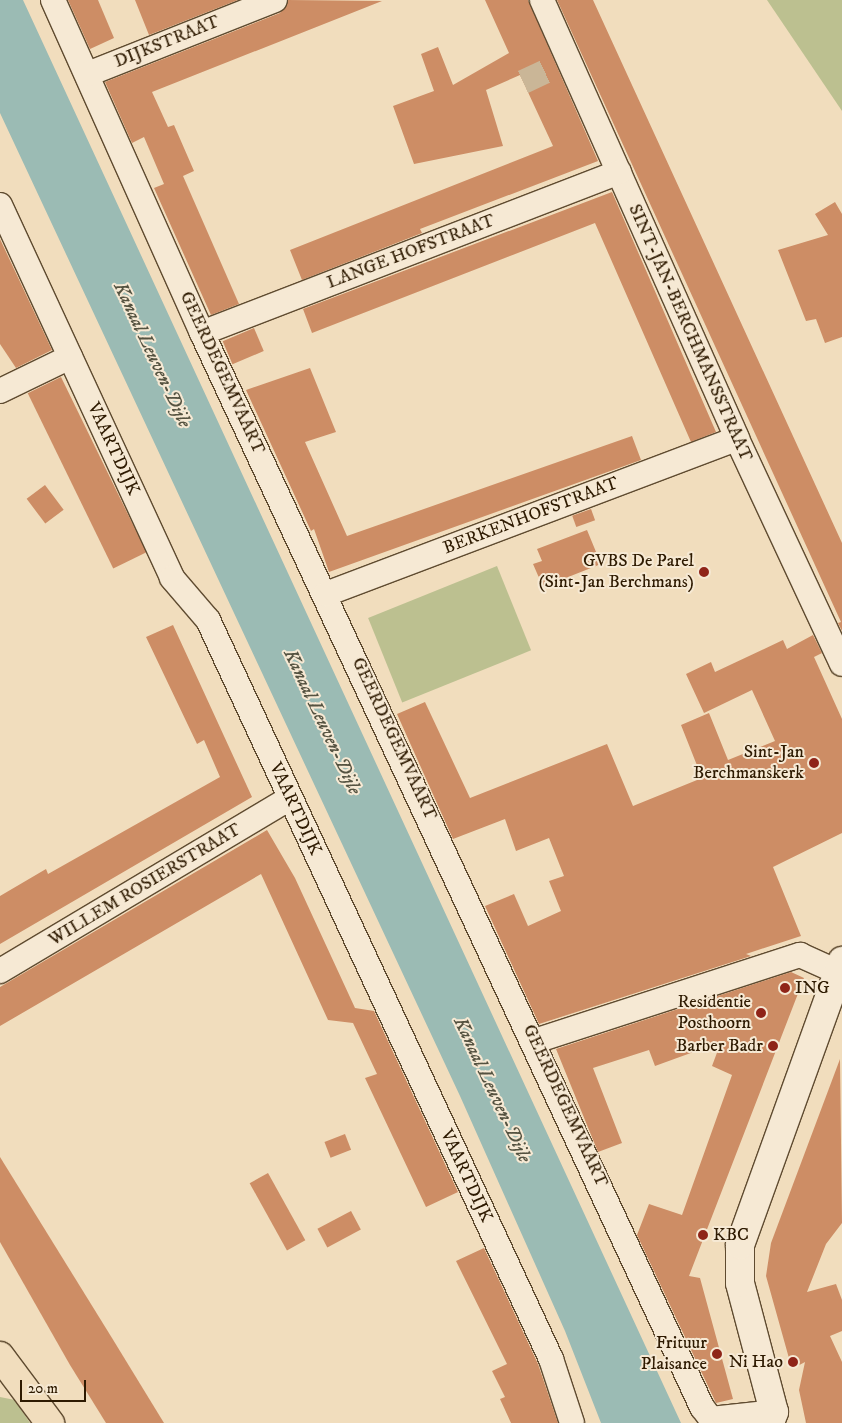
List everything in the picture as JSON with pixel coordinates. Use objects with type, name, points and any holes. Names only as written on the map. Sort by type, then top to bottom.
[{"type":"main road","points":[[0,1356],[10,1383],[50,1423]]},
{"type":"street","name":"GEERDEGEMVAART","points":[[53,0],[88,74],[202,333],[535,1041],[702,1407],[711,1419],[772,1417]]},
{"type":"street","name":"DIJKSTRAAT","points":[[88,74],[275,0]]},
{"type":"street","name":"SINT-JAN-BERCHMANSSTRAAT","points":[[542,0],[562,64],[619,172],[736,439],[842,664]]},
{"type":"street","name":"LANGE HOFSTRAAT","points":[[202,333],[619,172]]},
{"type":"street","name":"VAARTDIJK","points":[[0,205],[172,578],[208,620],[551,1359],[572,1423]]},
{"type":"street","points":[[0,391],[70,357]]},
{"type":"street","name":"BERKENHOFSTRAAT","points":[[326,594],[736,439]]},
{"type":"street","name":"WILLEM ROSIERSTRAAT","points":[[0,971],[290,798]]},
{"type":"street","points":[[535,1041],[800,955],[841,969],[740,1245],[740,1283],[772,1417]]},
{"type":"green space","points":[[767,0],[842,0],[842,111]]},
{"type":"green space","points":[[497,566],[531,650],[402,702],[368,618]]},
{"type":"green space","points":[[0,1397],[15,1400],[30,1423],[0,1423]]},
{"type":"water","name":"Kanaal Leuven-Dijle","points":[[0,0],[23,0],[681,1423],[601,1423],[565,1331],[460,1096],[0,113]]},
{"type":"building","points":[[68,0],[98,0],[114,38],[90,49]]},
{"type":"building","points":[[135,0],[238,0],[149,35]]},
{"type":"building","points":[[288,0],[382,1],[152,92],[168,127],[174,125],[194,171],[183,176],[239,304],[211,315],[154,188],[164,184],[144,137],[132,143],[105,82],[280,13]]},
{"type":"building","points":[[485,0],[528,0],[598,161],[420,229],[422,233],[302,280],[290,250],[553,146],[520,75],[486,90],[503,146],[414,164],[393,106],[434,91],[421,54],[438,47],[453,85],[509,53]]},
{"type":"building","points":[[557,0],[593,0],[842,543],[842,631],[838,623],[841,622]]},
{"type":"building","points":[[612,192],[716,432],[691,442],[595,223],[312,333],[303,309]]},
{"type":"building","points":[[835,202],[842,214],[842,337],[825,343],[816,319],[806,321],[778,250],[828,235],[815,214]]},
{"type":"building","points":[[0,239],[52,350],[16,368],[0,344]]},
{"type":"building","points":[[254,328],[264,351],[232,364],[223,341]]},
{"type":"building","points":[[310,368],[336,432],[305,442],[347,536],[632,436],[641,460],[329,572],[314,529],[311,531],[246,390]]},
{"type":"building","points":[[61,377],[146,552],[113,568],[28,393]]},
{"type":"building","points":[[45,485],[64,510],[45,524],[27,499]]},
{"type":"building","points":[[591,509],[595,520],[576,527],[572,516]]},
{"type":"building","points":[[587,530],[601,564],[543,587],[533,564],[542,561],[537,549]]},
{"type":"building","points":[[173,625],[252,797],[0,944],[0,896],[46,869],[48,874],[220,777],[204,740],[197,744],[146,637]]},
{"type":"building","points":[[813,635],[822,653],[814,657],[842,719],[842,833],[773,867],[801,936],[746,954],[751,956],[539,1024],[485,906],[514,894],[528,926],[561,911],[549,881],[564,876],[549,838],[516,851],[505,819],[453,839],[397,714],[425,702],[470,798],[607,744],[633,806],[702,778],[681,725],[709,713],[728,760],[775,741],[752,690],[704,713],[686,674],[711,662],[715,672],[783,640],[787,649]]},
{"type":"building","points":[[267,830],[295,878],[355,1008],[374,1011],[458,1192],[426,1207],[365,1078],[377,1074],[353,1023],[328,1020],[261,874],[0,1026],[0,987]]},
{"type":"building","points":[[791,972],[804,978],[689,1276],[700,1278],[733,1399],[716,1403],[637,1235],[649,1204],[682,1215],[732,1075],[712,1066],[721,1042],[655,1066],[649,1050],[593,1068],[622,1143],[598,1152],[556,1049]]},
{"type":"building","points":[[840,1059],[842,1223],[826,1244],[807,1292],[836,1284],[842,1300],[842,1331],[830,1336],[842,1362],[842,1423],[806,1423],[799,1390],[805,1362],[792,1369],[766,1276],[771,1243]]},
{"type":"building","points":[[345,1134],[351,1150],[331,1158],[324,1142]]},
{"type":"building","points":[[0,1157],[164,1423],[106,1423],[70,1365],[0,1242]]},
{"type":"building","points":[[268,1173],[305,1240],[287,1251],[250,1183]]},
{"type":"building","points":[[351,1211],[361,1230],[327,1247],[317,1229]]},
{"type":"building","points":[[484,1248],[538,1364],[558,1423],[511,1423],[500,1399],[505,1397],[492,1371],[507,1364],[456,1261]]},
{"type":"tunnel","points":[[523,82],[555,67]]},
{"type":"place","name":"GVBS De Parel (Sint-Jan Berchmans)","points":[[704,572]]},
{"type":"place","name":"Sint-Jan Berchmanskerk","points":[[814,763]]},
{"type":"place","name":"ING","points":[[785,988]]},
{"type":"place","name":"Residentie Posthoorn","points":[[761,1013]]},
{"type":"place","name":"Barber Badr","points":[[773,1046]]},
{"type":"place","name":"KBC","points":[[703,1235]]},
{"type":"place","name":"Frituur Plaisance","points":[[717,1354]]},
{"type":"place","name":"Ni Hao","points":[[793,1362]]}]
